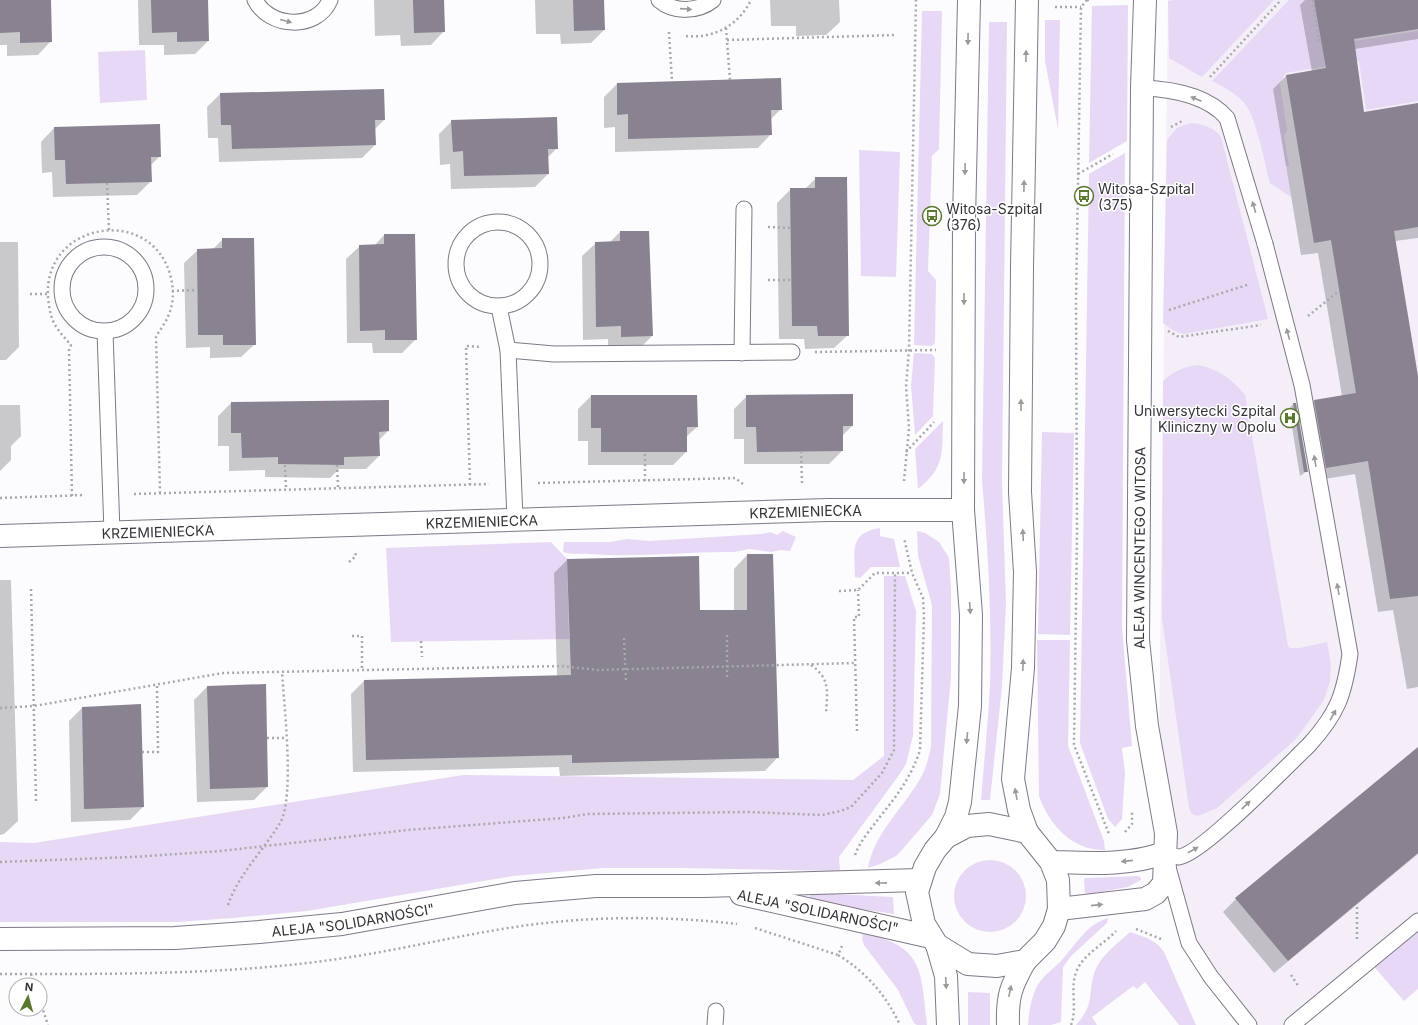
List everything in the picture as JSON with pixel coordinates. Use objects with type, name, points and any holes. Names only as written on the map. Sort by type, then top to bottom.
[{"type":"street","points":[[948,1025],[946,976],[934,941],[924,924],[917,892],[925,867],[935,850],[946,838],[956,817],[960,802],[970,706],[971,615],[963,510],[964,220],[969,0]]},
{"type":"street","points":[[1008,1025],[1007,1004],[1012,984],[1025,961],[1045,942],[1054,926],[1059,909],[1058,880],[1051,862],[1027,832],[1019,810],[1014,779],[1023,668],[1025,579],[1020,492],[1022,260],[1027,0]]},
{"type":"street","name":"ALEJA WINCENTEGO WITOSA","points":[[1059,909],[1145,899],[1156,893],[1164,883],[1166,833],[1147,726],[1138,640],[1142,88],[1145,0]]},
{"type":"street","name":"KRZEMIENIECKA","points":[[0,536],[883,508],[963,510]]},
{"type":"street","points":[[946,838],[967,826],[989,824],[1027,832]]},
{"type":"street","points":[[1051,862],[1121,862],[1149,859],[1164,853]]},
{"type":"street","name":"ALEJA \"SOLIDARNOŚCI\"","points":[[0,939],[175,938],[225,935],[342,924],[515,893],[596,886],[704,886],[920,880]]},
{"type":"street","name":"ALEJA \"SOLIDARNOŚCI\"","points":[[704,886],[852,918],[934,941]]},
{"type":"street","points":[[934,941],[968,964],[997,966],[1025,961]]},
{"type":"lane","points":[[255,0],[258,6],[270,17],[294,23],[311,19],[328,5],[330,0]]},
{"type":"lane","points":[[659,0],[664,4],[688,10],[705,6],[713,0]]},
{"type":"lane","points":[[1142,88],[1180,92],[1212,105],[1221,111],[1227,118],[1265,244],[1302,385],[1350,654],[1346,684],[1341,700],[1327,726],[1218,832],[1196,850],[1180,857],[1164,853],[1189,942],[1211,977],[1249,1025]]},
{"type":"lane","points":[[742,353],[744,209]]},
{"type":"lane","points":[[487,222],[504,222],[513,224],[523,229],[538,248],[541,271],[533,289],[517,303],[499,307],[475,301],[463,290],[456,276],[457,249],[470,231],[487,222]]},
{"type":"lane","points":[[110,246],[129,254],[144,273],[146,296],[139,314],[123,328],[105,332],[81,326],[69,315],[62,301],[63,274],[76,256],[93,247],[110,246]]},
{"type":"lane","points":[[499,307],[508,350],[515,519]]},
{"type":"lane","points":[[105,332],[112,532]]},
{"type":"lane","points":[[508,350],[554,354],[792,352]]},
{"type":"lane","points":[[1292,1025],[1418,921]]},
{"type":"path","points":[[904,483],[909,428],[906,383],[909,349],[916,0]]},
{"type":"path","points":[[1092,0],[1087,0],[1082,7],[1076,302],[1077,533],[1074,745],[1110,837]]},
{"type":"path","points":[[1204,83],[1281,0]]},
{"type":"path","points":[[1313,0],[1319,41]]},
{"type":"path","points":[[726,28],[730,80]]},
{"type":"path","points":[[669,31],[672,81]]},
{"type":"path","points":[[727,40],[895,35]]},
{"type":"path","points":[[1078,174],[1117,152]]},
{"type":"path","points":[[108,183],[109,230]]},
{"type":"path","points":[[72,496],[69,349],[71,345],[54,323],[49,309],[48,294],[50,272],[60,255],[78,239],[88,233],[109,230],[135,234],[156,250],[167,264],[172,291],[172,309],[165,324],[156,336],[160,494]]},
{"type":"path","points":[[1167,310],[1255,283]]},
{"type":"path","points":[[172,291],[198,290]]},
{"type":"path","points":[[30,294],[48,294]]},
{"type":"path","points":[[1164,329],[1179,337],[1268,324]]},
{"type":"path","points":[[470,485],[466,346],[508,350]]},
{"type":"path","points":[[792,352],[909,349],[940,350]]},
{"type":"path","points":[[801,451],[802,486]]},
{"type":"path","points":[[645,452],[645,481]]},
{"type":"path","points":[[285,465],[286,490]]},
{"type":"path","points":[[337,465],[338,488]]},
{"type":"path","points":[[0,498],[585,482]]},
{"type":"path","points":[[855,883],[854,857],[857,849],[907,780],[915,766],[920,750],[924,616],[923,598],[912,573],[906,552],[904,535]]},
{"type":"path","points":[[349,562],[356,556]]},
{"type":"path","points":[[839,591],[858,590],[875,572],[912,573]]},
{"type":"path","points":[[0,862],[140,857],[262,847],[408,830],[541,820],[588,814],[749,812],[822,815],[851,807],[882,773],[894,750],[895,572]]},
{"type":"path","points":[[31,589],[36,801]]},
{"type":"path","points":[[857,731],[854,616],[859,616],[858,590]]},
{"type":"path","points":[[727,635],[728,680]]},
{"type":"path","points":[[352,636],[362,636],[362,670]]},
{"type":"path","points":[[624,638],[626,682]]},
{"type":"path","points":[[421,641],[422,657]]},
{"type":"path","points":[[0,708],[34,706],[223,673],[562,666],[598,670],[625,670],[855,663]]},
{"type":"path","points":[[811,664],[821,673],[826,681],[826,714]]},
{"type":"path","points":[[225,935],[227,909],[230,899],[237,884],[280,822],[286,803],[286,738],[282,672]]},
{"type":"path","points":[[142,752],[158,752],[157,685]]},
{"type":"path","points":[[267,738],[286,738]]},
{"type":"path","points":[[1118,836],[1132,824],[1132,805]]},
{"type":"path","points":[[1071,1025],[1074,1008],[1076,971],[1086,957],[1120,928],[1123,902]]},
{"type":"path","points":[[1357,904],[1357,941]]},
{"type":"path","points":[[838,955],[849,930],[852,918]]},
{"type":"path","points":[[0,974],[154,974],[260,968],[332,960],[496,930],[574,921],[684,919],[742,925]]},
{"type":"path","points":[[1120,924],[1159,938],[1166,943]]},
{"type":"path","points":[[749,926],[838,955],[864,972],[892,1008],[900,1025]]},
{"type":"shaded area","name":"Uniwersytecki Szpital Kliniczny w Opolu","points":[[1168,0],[1418,0],[1418,921],[1292,1025],[1249,1025],[1189,943],[1158,835]]},
{"type":"shaded area","points":[[1274,0],[1202,77],[1169,58],[1168,1]]},
{"type":"shaded area","points":[[1289,0],[1335,0],[1342,43],[1418,31],[1418,101],[1366,110],[1359,61],[1286,73],[1280,83],[1287,130],[1284,136],[1289,166],[1286,166],[1291,197],[1270,183],[1253,119],[1245,104],[1234,93],[1212,81]]},
{"type":"shaded area","points":[[1128,5],[1127,141],[1089,163],[1092,6]]},
{"type":"shaded area","points":[[922,11],[942,11],[939,149],[932,156],[928,271],[936,280],[935,343],[931,346],[914,345]]},
{"type":"shaded area","points":[[1045,20],[1060,20],[1058,129],[1045,61]]},
{"type":"shaded area","points":[[989,22],[1007,22],[1002,482],[1006,604],[1002,687],[990,800],[981,800],[990,685],[989,583],[982,481]]},
{"type":"shaded area","points":[[145,50],[147,100],[100,103],[98,52]]},
{"type":"shaded area","points":[[1190,123],[1207,127],[1215,131],[1221,137],[1268,319],[1184,334],[1174,331],[1163,323],[1167,140],[1177,128]]},
{"type":"shaded area","points":[[859,150],[900,152],[896,277],[861,276]]},
{"type":"shaded area","points":[[1125,153],[1122,627],[1132,746],[1122,748],[1125,773],[1122,819],[1115,827],[1108,819],[1080,743],[1089,174]]},
{"type":"shaded area","points":[[914,353],[932,354],[935,358],[933,416],[915,435],[911,385]]},
{"type":"shaded area","points":[[1198,365],[1219,372],[1235,384],[1245,395],[1288,646],[1290,648],[1300,648],[1327,642],[1331,665],[1330,681],[1324,700],[1296,739],[1217,808],[1198,816],[1192,814],[1189,808],[1162,618],[1163,381],[1179,370]]},
{"type":"shaded area","points":[[943,421],[942,451],[938,466],[927,481],[918,489],[915,449]]},
{"type":"shaded area","points":[[1042,432],[1074,433],[1070,635],[1038,634]]},
{"type":"shaded area","points":[[880,528],[880,536],[894,539],[900,567],[871,567],[860,578],[855,577],[854,552],[858,539],[863,534]]},
{"type":"shaded area","points":[[783,531],[796,537],[790,551],[781,550],[771,552],[749,549],[735,552],[645,555],[573,554],[563,552],[564,542],[610,542],[627,539],[649,541],[762,534],[770,532],[777,535]]},
{"type":"shaded area","points":[[917,531],[925,533],[939,542],[949,558],[951,590],[951,677],[940,794],[932,815],[901,851],[896,856],[868,868],[871,856],[882,834],[920,780],[931,747],[932,605],[918,556]]},
{"type":"shaded area","points":[[551,542],[567,559],[569,639],[391,642],[386,548]]},
{"type":"shaded area","points":[[884,576],[905,576],[916,611],[913,736],[906,764],[839,857],[840,871],[603,868],[513,876],[307,911],[233,918],[177,922],[0,922],[0,842],[34,843],[463,775],[853,780],[884,756]]},
{"type":"shaded area","points":[[1037,640],[1070,640],[1068,746],[1104,841],[1105,850],[1083,846],[1064,834],[1049,817],[1039,796]]},
{"type":"shaded area","points":[[990,860],[1010,866],[1020,876],[1026,896],[1020,916],[1010,926],[990,932],[970,926],[960,916],[954,896],[960,876],[970,866]]},
{"type":"shaded area","points":[[1138,876],[1141,880],[1128,887],[1089,894],[1085,893],[1084,879],[1086,878]]},
{"type":"shaded area","points":[[813,893],[893,897],[894,914],[814,902],[809,897]]},
{"type":"shaded area","points":[[1108,918],[1107,923],[1071,956],[1063,967],[1061,1022],[1051,1025],[1028,1025],[1032,1000],[1039,982],[1061,961],[1087,930],[1100,921]]},
{"type":"shaded area","points":[[1418,921],[1418,989],[1404,1001],[1369,961]]},
{"type":"shaded area","points":[[1130,932],[1153,941],[1164,952],[1196,1025],[1179,1025],[1145,982],[1137,989],[1133,986],[1092,1017],[1097,1025],[1076,1025],[1089,1004],[1093,979],[1098,965],[1110,950]]},
{"type":"shaded area","points":[[863,933],[883,938],[898,945],[908,953],[916,963],[923,989],[927,1025],[917,1025],[914,1023],[898,990],[864,945],[862,939]]},
{"type":"shaded area","points":[[968,992],[990,993],[990,1025],[968,1025]]},
{"type":"building","points":[[0,0],[51,0],[52,42],[20,43],[20,32],[0,33]]},
{"type":"building","points":[[151,0],[208,0],[209,41],[177,42],[177,32],[152,33]]},
{"type":"building","points":[[413,0],[444,0],[445,32],[414,33]]},
{"type":"building","points":[[573,0],[604,0],[605,30],[574,31]]},
{"type":"building","points":[[1314,0],[1418,0],[1418,29],[1354,39],[1364,112],[1418,103],[1418,227],[1394,231],[1418,376],[1418,596],[1390,599],[1368,461],[1326,468],[1314,400],[1356,393],[1331,240],[1314,243],[1286,75],[1326,68]]},
{"type":"building","points":[[781,78],[782,110],[771,110],[772,135],[628,139],[628,114],[617,115],[617,83]]},
{"type":"building","points":[[384,89],[385,120],[375,120],[376,145],[232,149],[231,125],[221,125],[220,93]]},
{"type":"building","points":[[557,117],[558,149],[548,149],[549,174],[464,176],[463,151],[453,152],[451,120]]},
{"type":"building","points":[[160,124],[161,157],[151,157],[152,182],[66,184],[65,160],[55,160],[54,127]]},
{"type":"building","points":[[815,177],[847,177],[849,336],[818,336],[817,326],[792,326],[790,188],[815,188]]},
{"type":"building","points":[[620,231],[649,231],[653,336],[621,337],[621,326],[596,327],[595,242],[620,241]]},
{"type":"building","points":[[384,234],[415,234],[417,340],[385,340],[385,330],[360,331],[359,245],[384,244]]},
{"type":"building","points":[[222,238],[254,238],[256,345],[223,345],[223,335],[198,335],[197,249],[222,248]]},
{"type":"building","points":[[853,394],[853,426],[843,426],[843,451],[757,452],[756,427],[746,427],[746,395]]},
{"type":"building","points":[[591,395],[697,395],[698,427],[687,427],[687,452],[601,452],[601,428],[591,428]]},
{"type":"building","points":[[389,400],[389,431],[379,432],[380,456],[344,457],[344,465],[278,464],[278,457],[242,458],[241,433],[231,433],[231,402]]},
{"type":"building","points":[[1293,403],[1296,403],[1308,472],[1304,472]]},
{"type":"building","points":[[747,554],[773,554],[779,758],[572,763],[572,755],[366,760],[364,680],[571,675],[567,559],[699,556],[700,610],[747,610]]},
{"type":"building","points":[[266,684],[268,787],[210,789],[207,686]]},
{"type":"building","points":[[141,704],[144,807],[84,809],[82,707]]},
{"type":"building","points":[[1418,747],[1418,853],[1288,961],[1235,898]]},
{"type":"place","name":"Witosa-Szpital (375)","points":[[1084,196]]},
{"type":"place","name":"Witosa-Szpital (376)","points":[[932,216]]},
{"type":"place","name":"Uniwersytecki Szpital Kliniczny w Opolu","points":[[1290,418]]}]
